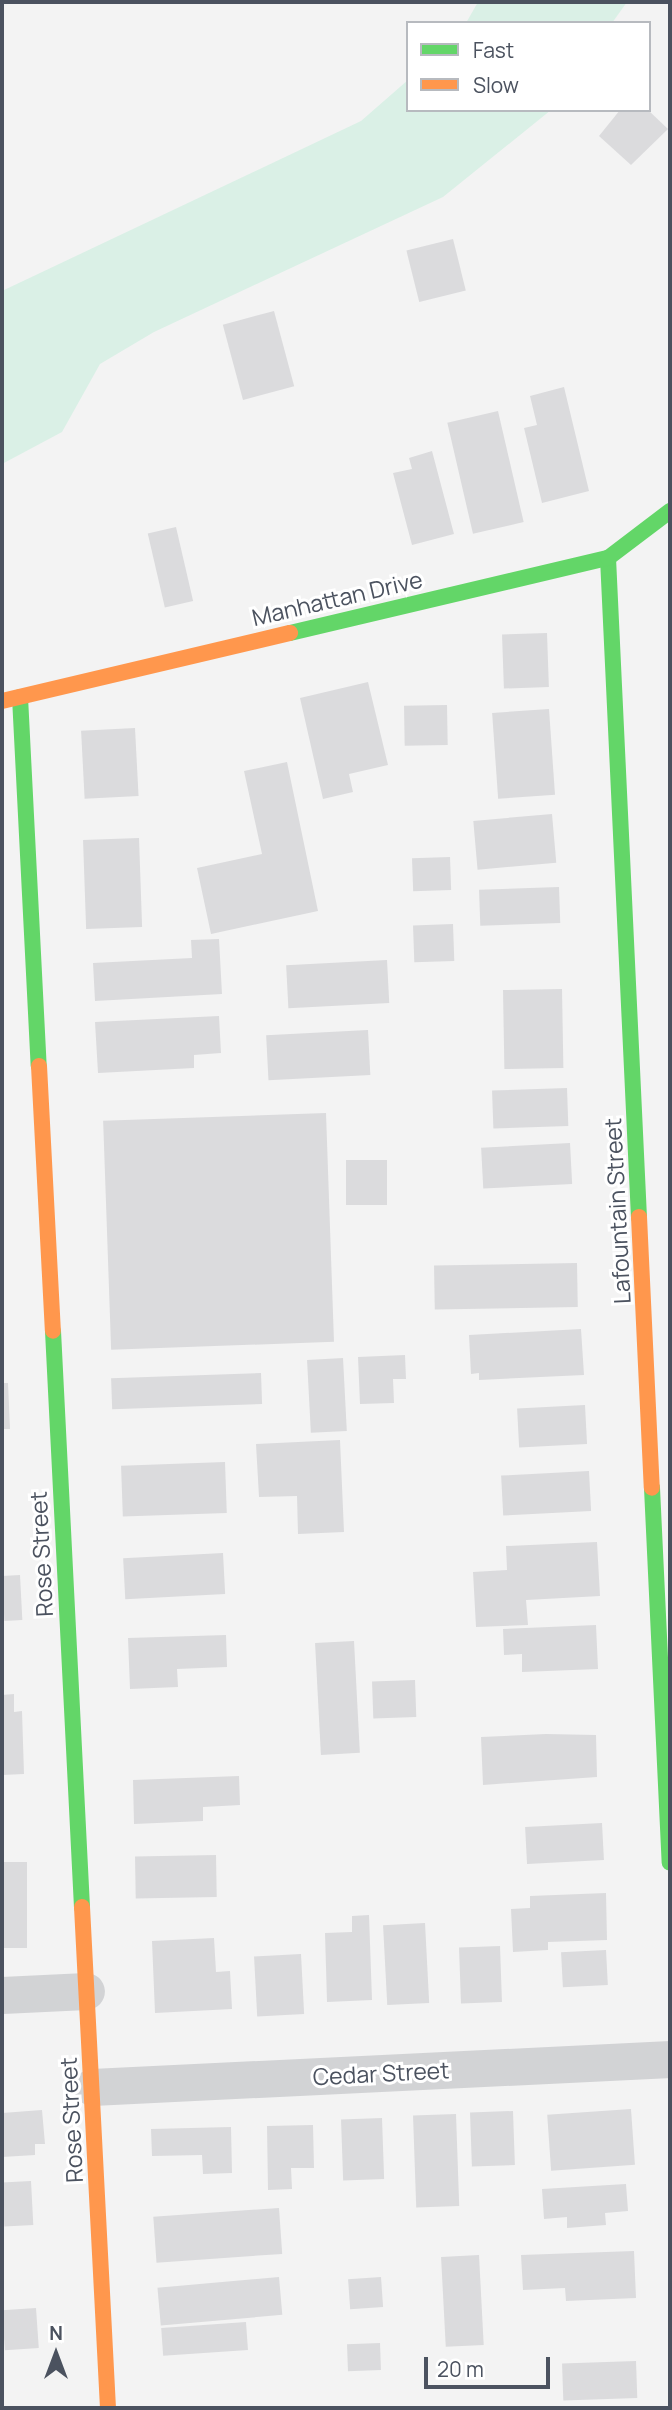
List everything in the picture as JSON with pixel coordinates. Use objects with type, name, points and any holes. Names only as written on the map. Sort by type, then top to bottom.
[{"type":"street","name":"Manhattan Drive","points":[[2,701],[608,558],[670,511]]},
{"type":"street","name":"Lafountain Street","points":[[608,558],[670,1863]]},
{"type":"street","name":"Rose Street","points":[[20,697],[108,2408]]},
{"type":"street","points":[[2,1995],[86,1991]]},
{"type":"street","name":"Cedar Street","points":[[92,2087],[670,2059]]},
{"type":"green space","points":[[478,2],[627,2],[613,21],[467,21]]},
{"type":"green space","points":[[406,82],[406,112],[549,112],[443,197],[154,332],[100,364],[62,432],[2,464],[2,291],[361,121]]},
{"type":"building","points":[[618,112],[650,112],[668,129],[631,165],[599,136]]},
{"type":"building","points":[[453,239],[466,290],[419,302],[406,251]]},
{"type":"building","points":[[274,311],[294,386],[243,400],[223,325]]},
{"type":"building","points":[[564,387],[589,491],[542,503],[524,428],[537,425],[530,396]]},
{"type":"building","points":[[498,411],[524,522],[473,534],[447,423]]},
{"type":"building","points":[[432,451],[454,534],[412,545],[393,473],[412,469],[409,458]]},
{"type":"building","points":[[176,527],[193,601],[165,608],[148,534]]},
{"type":"building","points":[[547,633],[549,687],[504,689],[502,635]]},
{"type":"building","points":[[368,682],[388,765],[349,774],[353,792],[323,799],[300,698]]},
{"type":"building","points":[[447,705],[448,745],[405,746],[404,706]]},
{"type":"building","points":[[549,709],[555,795],[498,799],[492,713]]},
{"type":"building","points":[[135,728],[139,796],[85,799],[81,731]]},
{"type":"building","points":[[287,762],[318,911],[211,934],[197,868],[262,854],[244,771]]},
{"type":"building","points":[[552,814],[556,863],[478,870],[473,821]]},
{"type":"building","points":[[139,838],[142,927],[86,929],[83,840]]},
{"type":"building","points":[[450,857],[451,890],[413,891],[412,858]]},
{"type":"building","points":[[559,887],[560,923],[480,926],[479,890]]},
{"type":"building","points":[[453,924],[454,961],[414,962],[413,925]]},
{"type":"building","points":[[219,939],[222,994],[95,1001],[93,963],[192,958],[191,940]]},
{"type":"building","points":[[387,960],[389,1003],[288,1008],[286,965]]},
{"type":"building","points":[[562,989],[563,1068],[504,1069],[503,990]]},
{"type":"building","points":[[219,1016],[221,1053],[194,1055],[194,1068],[98,1073],[95,1022]]},
{"type":"building","points":[[368,1030],[370,1075],[268,1080],[266,1035]]},
{"type":"building","points":[[567,1088],[568,1126],[493,1129],[492,1091]]},
{"type":"building","points":[[326,1113],[334,1342],[111,1350],[103,1121]]},
{"type":"building","points":[[570,1143],[572,1184],[483,1189],[481,1148]]},
{"type":"building","points":[[346,1160],[387,1160],[387,1205],[346,1205]]},
{"type":"building","points":[[577,1263],[578,1307],[435,1309],[434,1265]]},
{"type":"building","points":[[581,1329],[584,1375],[479,1380],[479,1373],[471,1374],[469,1335]]},
{"type":"building","points":[[405,1355],[406,1379],[393,1379],[394,1403],[360,1404],[358,1357]]},
{"type":"building","points":[[343,1358],[347,1431],[311,1433],[307,1360]]},
{"type":"building","points":[[261,1373],[262,1404],[112,1409],[111,1378]]},
{"type":"building","points":[[2,1383],[8,1383],[10,1429],[2,1429]]},
{"type":"building","points":[[585,1405],[587,1444],[519,1448],[517,1409]]},
{"type":"building","points":[[340,1440],[344,1532],[298,1534],[297,1496],[259,1497],[256,1444]]},
{"type":"building","points":[[225,1462],[227,1513],[123,1517],[121,1466]]},
{"type":"building","points":[[589,1471],[591,1511],[503,1516],[501,1476]]},
{"type":"building","points":[[597,1542],[600,1596],[526,1600],[528,1625],[476,1627],[473,1572],[507,1570],[506,1546]]},
{"type":"building","points":[[223,1553],[225,1594],[125,1599],[123,1558]]},
{"type":"building","points":[[20,1575],[22,1620],[4,1621],[2,1576]]},
{"type":"building","points":[[596,1625],[598,1669],[522,1672],[522,1654],[504,1655],[503,1629]]},
{"type":"building","points":[[226,1635],[227,1667],[177,1669],[178,1687],[130,1689],[128,1638]]},
{"type":"building","points":[[354,1641],[360,1753],[321,1755],[315,1643]]},
{"type":"building","points":[[415,1680],[416,1717],[373,1718],[372,1682]]},
{"type":"building","points":[[14,1694],[14,1712],[22,1711],[24,1774],[2,1775],[2,1695]]},
{"type":"building","points":[[596,1735],[597,1777],[483,1785],[481,1737]]},
{"type":"building","points":[[239,1776],[240,1805],[203,1807],[203,1821],[134,1824],[133,1780]]},
{"type":"building","points":[[602,1823],[604,1860],[527,1864],[525,1827]]},
{"type":"building","points":[[216,1855],[217,1897],[136,1898],[135,1856]]},
{"type":"building","points":[[2,1862],[27,1862],[27,1948],[2,1948]]},
{"type":"building","points":[[606,1893],[607,1940],[548,1942],[548,1950],[513,1952],[511,1909],[530,1908],[530,1896]]},
{"type":"building","points":[[369,1915],[372,2000],[327,2002],[325,1933],[352,1932],[352,1916]]},
{"type":"building","points":[[425,1923],[429,2003],[387,2005],[383,1925]]},
{"type":"building","points":[[214,1938],[216,1972],[230,1971],[232,2009],[155,2013],[152,1941]]},
{"type":"building","points":[[500,1946],[502,2002],[461,2003],[459,1947]]},
{"type":"building","points":[[606,1950],[608,1985],[563,1987],[561,1952]]},
{"type":"building","points":[[301,1954],[304,2014],[257,2016],[254,1956]]},
{"type":"building","points":[[631,2109],[635,2165],[551,2171],[547,2115]]},
{"type":"building","points":[[42,2110],[45,2144],[35,2144],[35,2155],[2,2157],[2,2113]]},
{"type":"building","points":[[513,2111],[515,2165],[472,2166],[470,2113]]},
{"type":"building","points":[[456,2114],[459,2206],[416,2207],[413,2116]]},
{"type":"building","points":[[382,2118],[384,2179],[343,2180],[341,2119]]},
{"type":"building","points":[[313,2125],[314,2168],[291,2168],[292,2189],[268,2190],[267,2126]]},
{"type":"building","points":[[231,2127],[232,2173],[203,2174],[202,2155],[152,2156],[151,2129]]},
{"type":"building","points":[[31,2181],[33,2225],[4,2226],[2,2183]]},
{"type":"building","points":[[626,2184],[628,2211],[605,2213],[606,2225],[567,2228],[567,2217],[544,2219],[542,2189]]},
{"type":"building","points":[[279,2208],[282,2254],[157,2263],[153,2217]]},
{"type":"building","points":[[634,2251],[636,2298],[566,2301],[565,2288],[523,2290],[521,2255]]},
{"type":"building","points":[[479,2255],[484,2345],[446,2347],[441,2257]]},
{"type":"building","points":[[279,2277],[282,2315],[161,2325],[157,2288]]},
{"type":"building","points":[[381,2277],[383,2307],[350,2309],[348,2279]]},
{"type":"building","points":[[36,2308],[39,2348],[5,2350],[2,2310]]},
{"type":"building","points":[[246,2322],[248,2350],[163,2356],[161,2328]]},
{"type":"building","points":[[380,2343],[381,2370],[348,2371],[347,2344]]},
{"type":"building","points":[[636,2361],[637,2398],[563,2401],[562,2364]]},
{"type":"traffic: fast","points":[[290,633],[608,558],[670,511]]},
{"type":"traffic: fast","points":[[608,558],[639,1217]]},
{"type":"traffic: fast","points":[[20,697],[39,1066]]},
{"type":"traffic: fast","points":[[53,1331],[82,1907]]},
{"type":"traffic: fast","points":[[652,1488],[670,1863]]},
{"type":"traffic: slow","points":[[2,701],[290,633]]},
{"type":"traffic: slow","points":[[39,1066],[53,1331]]},
{"type":"traffic: slow","points":[[639,1217],[652,1488]]},
{"type":"traffic: slow","points":[[82,1907],[108,2408]]}]
